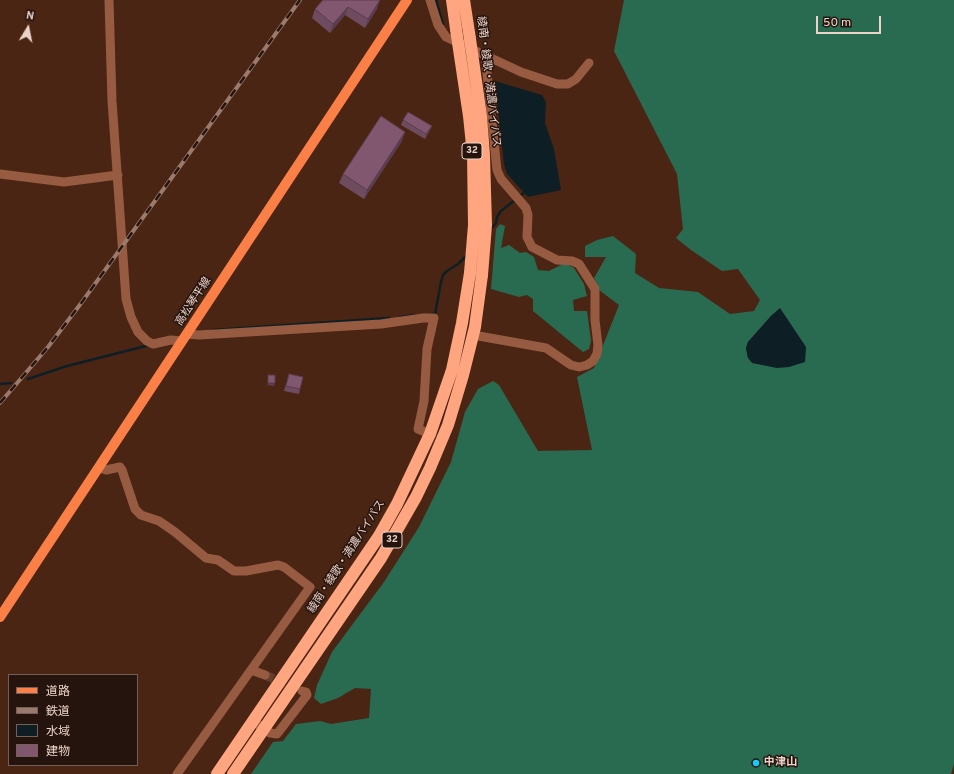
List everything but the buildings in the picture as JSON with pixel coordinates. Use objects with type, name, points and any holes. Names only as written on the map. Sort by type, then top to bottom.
[{"type":"highway","name":"綾南・綾歌・満濃バイパス","points":[[216,774],[379,536],[401,497],[430,434],[452,370],[462,324],[470,273],[474,225],[474,194],[473,155],[467,102],[452,0]]},
{"type":"highway","name":"綾南・綾歌・満濃バイパス","points":[[233,774],[381,558],[416,497],[448,425],[473,335],[482,275],[486,225],[484,155],[481,116],[464,0]]},
{"type":"main road","name":"高松琴平線","points":[[0,617],[407,0]]},
{"type":"street","points":[[109,0],[112,101],[126,299],[131,317],[138,332],[153,344],[199,335],[381,324],[423,318],[434,318],[427,349],[424,401],[418,429],[430,434]]},
{"type":"street","points":[[430,0],[438,25],[446,37],[521,72],[557,84],[568,84],[576,79],[589,63]]},
{"type":"street","points":[[473,335],[546,348],[571,365],[579,367],[587,365],[593,361],[597,354],[598,345],[595,320],[595,289],[579,264],[572,261],[557,260],[532,247],[527,237],[528,215],[526,208],[501,179],[498,170],[485,54]]},
{"type":"street","points":[[0,174],[64,182],[118,175]]},
{"type":"street","points":[[99,468],[106,470],[120,467],[133,503],[141,515],[159,521],[170,528],[206,558],[218,560],[234,571],[246,571],[278,565],[284,567],[310,587],[177,774]]},
{"type":"street","points":[[251,670],[265,676]]},
{"type":"street","points":[[253,721],[270,733],[277,734],[308,696],[306,692],[302,691]]},
{"type":"green space","points":[[624,0],[954,0],[954,764],[951,774],[251,774],[273,742],[283,741],[296,724],[320,721],[331,724],[369,718],[371,689],[355,688],[338,698],[321,704],[314,698],[317,685],[332,652],[384,582],[419,527],[451,462],[465,412],[478,389],[493,381],[499,385],[538,451],[592,450],[577,377],[594,368],[619,305],[599,290],[594,278],[606,257],[585,257],[585,246],[597,240],[613,236],[636,254],[635,273],[659,288],[698,292],[730,314],[754,311],[760,300],[738,269],[722,271],[676,238],[683,229],[677,174],[614,51]],"holes":[[[781,308],[748,358],[746,348],[748,342],[771,316]]]},
{"type":"green space","points":[[500,224],[505,226],[501,248],[509,245],[520,253],[526,252],[534,257],[538,270],[549,271],[565,263],[574,268],[584,284],[587,296],[573,300],[574,311],[587,311],[591,341],[589,349],[583,352],[533,311],[533,299],[527,295],[519,297],[491,289],[496,229]]},
{"type":"water","points":[[495,81],[542,95],[546,102],[545,123],[554,149],[561,190],[528,197],[507,174],[504,164]]},
{"type":"water","points":[[780,308],[806,347],[805,362],[789,367],[777,368],[752,363],[748,358],[746,348],[748,342]]},
{"type":"waterway","points":[[436,0],[443,24]]},
{"type":"waterway","points":[[490,230],[496,223],[497,217],[501,211],[525,192]]},
{"type":"waterway","points":[[432,314],[435,314],[443,275],[458,264],[468,254]]},
{"type":"waterway","points":[[400,317],[415,315]]},
{"type":"waterway","points":[[213,330],[389,318]]},
{"type":"waterway","points":[[28,379],[67,366],[146,346]]},
{"type":"waterway","points":[[0,384],[11,383]]},
{"type":"tunnel","points":[[265,675],[286,684]]},
{"type":"railway","points":[[0,403],[48,347],[82,302],[300,0]]},
{"type":"place","name":"中津山","points":[[756,763]]}]
